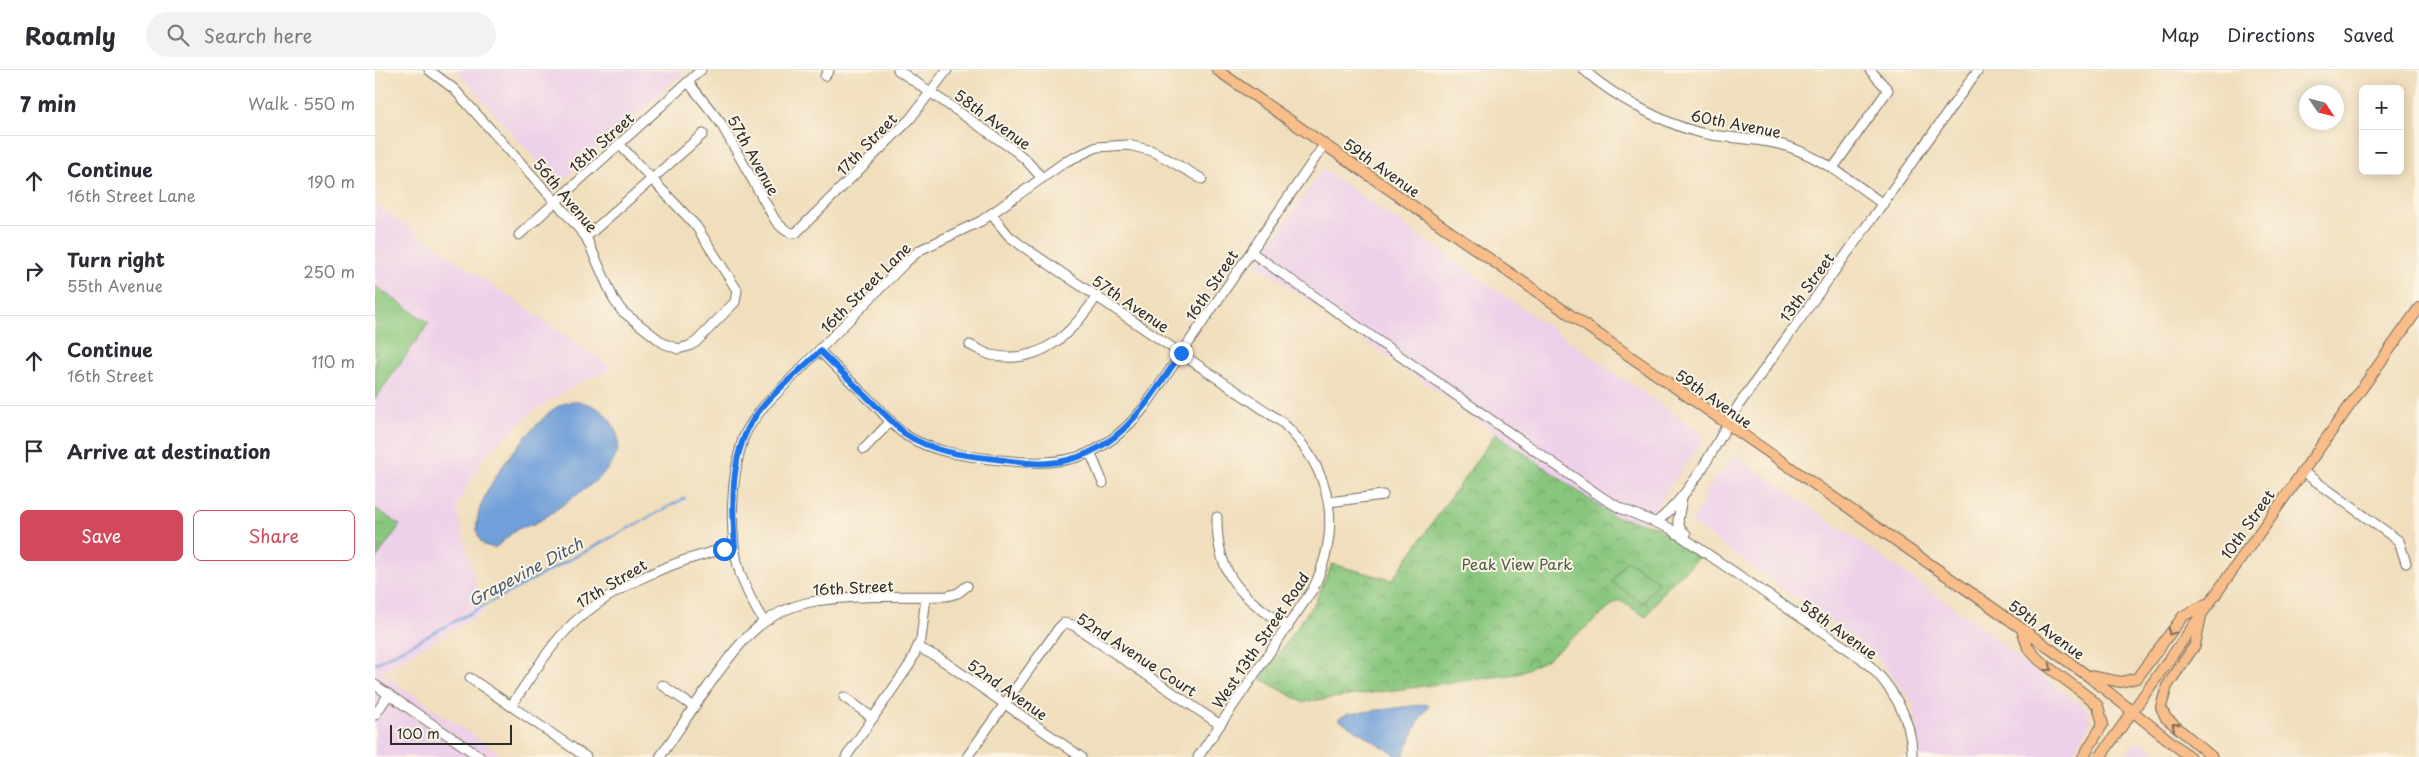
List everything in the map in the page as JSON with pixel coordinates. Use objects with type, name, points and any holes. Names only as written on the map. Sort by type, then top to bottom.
[{"type":"main road","name":"59th Avenue","points":[[1217,70],[1727,426],[2022,629],[2133,710],[2190,757]]},
{"type":"main road","name":"10th Street","points":[[2100,757],[2419,308]]},
{"type":"main road","points":[[2088,676],[2121,682],[2137,678],[2183,616],[2209,603]]},
{"type":"main road","points":[[2202,612],[2195,645],[2167,686],[2161,707],[2166,718],[2212,757]]},
{"type":"main road","points":[[2022,629],[2029,648],[2039,660],[2098,706],[2103,724],[2083,757]]},
{"type":"street","name":"56th Avenue","points":[[429,70],[453,89],[556,202],[586,238],[614,300],[622,312],[663,343],[673,348],[689,346],[696,342],[736,300],[737,290],[697,226],[652,179]]},
{"type":"street","name":"18th Street","points":[[519,235],[701,70]]},
{"type":"street","name":"58th Avenue","points":[[898,70],[1014,150],[1042,178]]},
{"type":"street","name":"17th Street","points":[[798,232],[909,119],[947,70]]},
{"type":"street","name":"60th Avenue","points":[[1584,70],[1651,114],[1680,126],[1711,135],[1755,140],[1791,148],[1833,168],[1883,204]]},
{"type":"street","points":[[1833,168],[1888,90],[1870,70]]},
{"type":"street","name":"13th Street","points":[[1658,521],[1671,510],[1682,496],[1715,449],[1738,406],[1977,70]]},
{"type":"street","name":"57th Avenue","points":[[688,82],[720,122],[775,220],[792,234],[798,232]]},
{"type":"street","points":[[586,238],[703,134]]},
{"type":"street","points":[[619,144],[652,179]]},
{"type":"street","name":"16th Street Lane","points":[[764,622],[747,589],[735,547],[733,501],[737,462],[744,438],[752,422],[764,406],[907,261],[920,250],[991,214],[1065,162],[1087,151],[1116,145],[1142,147],[1153,151],[1202,180]]},
{"type":"street","name":"16th Street","points":[[820,351],[905,434],[933,450],[950,454],[1033,464],[1071,459],[1090,452],[1114,439],[1133,421],[1324,145]]},
{"type":"street","name":"57th Avenue","points":[[991,214],[1009,236],[1022,246],[1264,409],[1295,434],[1317,466],[1329,502]]},
{"type":"street","name":"58th Avenue","points":[[1251,252],[1603,498],[1620,508],[1658,521],[1861,658],[1889,687],[1902,711],[1911,742],[1912,757]]},
{"type":"street","points":[[970,344],[991,355],[1017,356],[1039,351],[1070,332],[1097,296]]},
{"type":"street","points":[[863,449],[891,421]]},
{"type":"street","points":[[1090,452],[1103,483]]},
{"type":"street","points":[[2303,472],[2399,541],[2406,563]]},
{"type":"street","points":[[1329,502],[1383,495]]},
{"type":"street","name":"58th Avenue","points":[[1682,496],[1678,520],[1680,529],[1705,547],[1709,554]]},
{"type":"street","name":"West 13th Street Road","points":[[1198,757],[1313,589],[1325,563],[1329,542],[1329,502]]},
{"type":"street","points":[[1217,517],[1217,537],[1220,556],[1228,574],[1239,590],[1253,603],[1288,627]]},
{"type":"street","name":"17th Street","points":[[511,706],[561,637],[579,618],[600,603],[673,564],[703,553],[735,547]]},
{"type":"street","name":"16th Street","points":[[660,757],[737,646],[764,622],[783,611],[813,602],[947,596],[958,593],[967,586]]},
{"type":"street","points":[[846,757],[910,664],[918,647],[925,619],[926,596]]},
{"type":"street","name":"52nd Avenue Court","points":[[1004,704],[1064,623],[1073,625],[1219,724]]},
{"type":"street","name":"52nd Avenue","points":[[918,647],[939,658],[1081,757]]},
{"type":"street","points":[[470,678],[586,757]]},
{"type":"street","points":[[375,685],[480,757]]},
{"type":"street","points":[[662,685],[694,707]]},
{"type":"street","points":[[375,715],[389,694]]},
{"type":"street","points":[[844,697],[873,718]]},
{"type":"street","points":[[967,757],[1004,704]]},
{"type":"shaded area","points":[[456,70],[686,70],[558,185]]},
{"type":"shaded area","points":[[1324,170],[1701,433],[1703,440],[1643,524],[1613,516],[1257,264],[1316,178]]},
{"type":"shaded area","points":[[375,204],[613,368],[576,385],[533,411],[486,454],[456,506],[483,613],[380,672],[505,757],[375,757]]},
{"type":"shaded area","points":[[1735,455],[1979,625],[2044,678],[2088,709],[2090,725],[2070,757],[1919,757],[1914,704],[1873,652],[1692,524],[1709,487]]},
{"type":"shaded area","points":[[2135,742],[2144,742],[2161,757],[2125,757]]},
{"type":"green space","points":[[375,286],[429,323],[375,399]]},
{"type":"green space","name":"Peak View Park","points":[[1496,433],[1613,516],[1654,526],[1699,558],[1666,588],[1646,617],[1619,600],[1546,660],[1517,674],[1302,702],[1261,679],[1316,600],[1332,564],[1392,580]]},
{"type":"green space","points":[[375,508],[400,525],[375,560]]},
{"type":"green space","points":[[1627,560],[1658,581],[1643,603],[1612,582]]},
{"type":"water","points":[[572,401],[596,407],[609,419],[618,437],[618,448],[615,458],[591,485],[545,517],[534,524],[518,529],[494,548],[484,545],[477,531],[478,514],[498,472],[513,452],[543,419],[556,408]]},
{"type":"water","points":[[1427,704],[1429,706],[1420,718],[1403,756],[1396,755],[1338,719],[1347,714]]},
{"type":"waterway","name":"Grapevine Ditch","points":[[375,664],[685,498]]},
{"type":"route","points":[[724,549],[735,547],[733,501],[737,462],[744,438],[752,422],[764,406],[820,351],[905,434],[917,442],[933,450],[950,454],[1033,464],[1071,459],[1090,452],[1114,439],[1133,421],[1181,353]]}]
